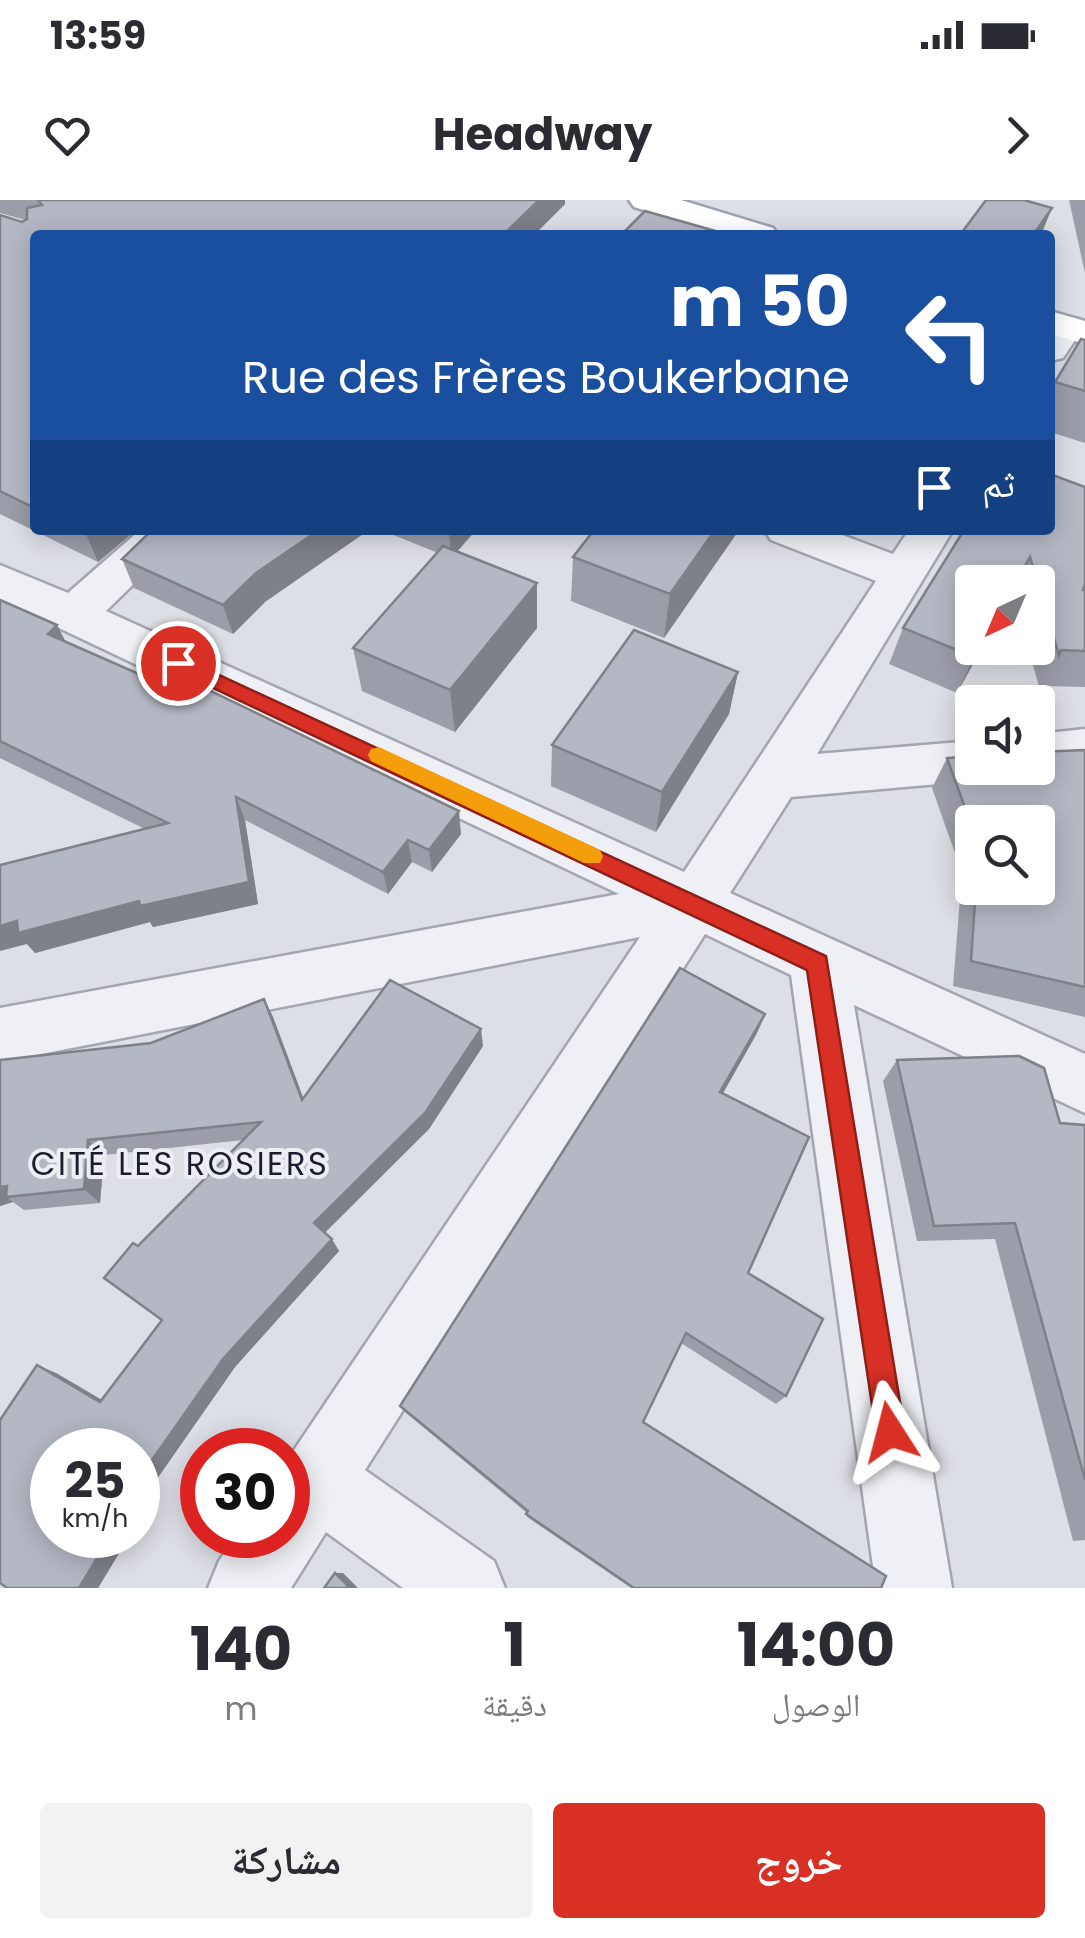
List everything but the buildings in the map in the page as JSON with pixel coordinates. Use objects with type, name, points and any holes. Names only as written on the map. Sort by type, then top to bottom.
[{"type":"main road","points":[[646,200],[745,230]]},
{"type":"street","points":[[72,616],[161,535]]},
{"type":"street","points":[[310,1490],[776,778],[916,552],[816,535]]},
{"type":"street","points":[[0,581],[284,710],[818,964],[1085,1084]]},
{"type":"street","points":[[1055,752],[1085,749]]},
{"type":"street","points":[[776,778],[955,762]]},
{"type":"street","points":[[0,1035],[691,904]]},
{"type":"street","points":[[818,964],[914,1588]]},
{"type":"street","points":[[310,1520],[467,1588]]},
{"type":"street","points":[[246,1588],[266,1558]]},
{"type":"slow traffic","points":[[379,755],[592,856]]},
{"type":"district","name":"CITÉ LES ROSIERS","points":[[180,1163]]},
{"type":"route","points":[[178,663],[818,964],[890,1432]]}]
